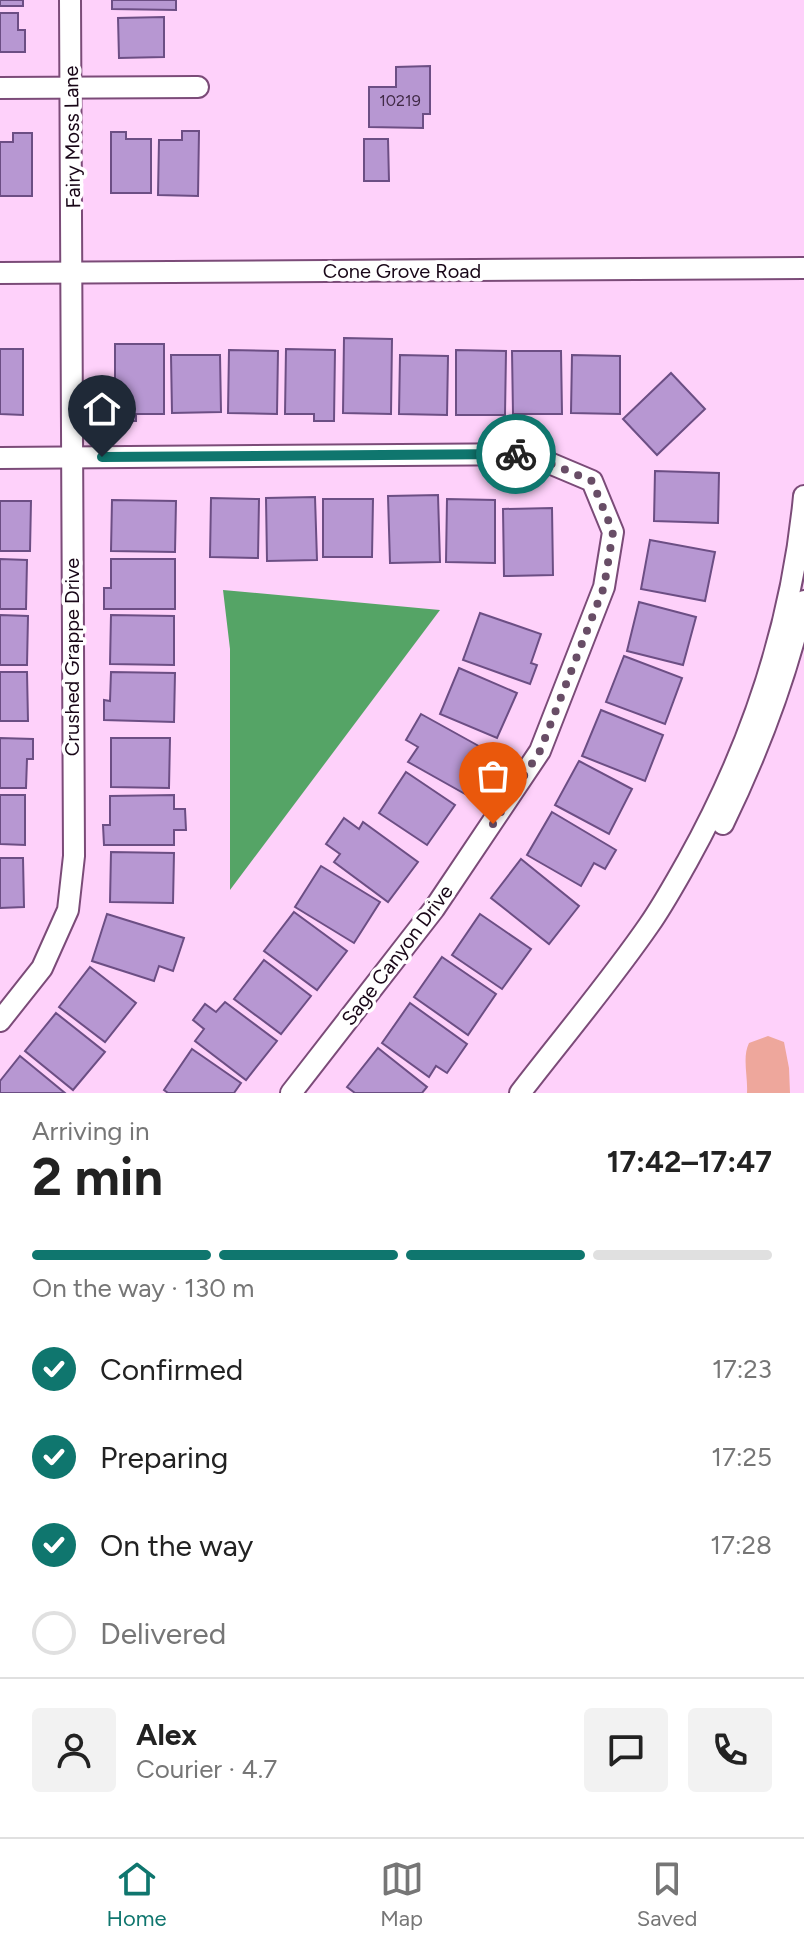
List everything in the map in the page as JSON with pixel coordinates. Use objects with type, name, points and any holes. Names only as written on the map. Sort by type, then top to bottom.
[{"type":"street","name":"Fairy Moss Lane","points":[[70,0],[73,274]]},
{"type":"street","points":[[0,88],[198,87]]},
{"type":"street","name":"Cone Grove Road","points":[[0,273],[804,268]]},
{"type":"street","name":"Crushed Grappe Drive","points":[[0,1021],[42,968],[68,910],[74,856],[73,274]]},
{"type":"street","name":"Sage Canyon Drive","points":[[0,458],[528,454],[592,481],[613,532],[604,587],[540,751],[434,909],[291,1093]]},
{"type":"street","points":[[520,1093],[650,924],[714,811],[753,721],[771,667],[794,572],[804,496]]},
{"type":"street","points":[[536,1093],[653,940],[718,835],[749,772],[775,705],[804,601]]},
{"type":"shaded area","points":[[223,590],[440,610],[230,890],[230,649]]},
{"type":"shaded area","points":[[768,1036],[784,1042],[790,1093],[747,1093],[747,1048],[749,1043]]},
{"type":"building","points":[[0,0],[23,0],[23,6],[0,6]]},
{"type":"building","points":[[112,0],[176,0],[176,10],[112,9]]},
{"type":"building","points":[[0,13],[18,13],[18,30],[25,30],[25,52],[0,52]]},
{"type":"building","points":[[164,17],[164,57],[119,58],[118,18]]},
{"type":"building","points":[[430,66],[430,114],[423,114],[423,128],[369,127],[369,87],[396,87],[396,67]]},
{"type":"building","points":[[182,131],[199,131],[198,196],[158,195],[159,140],[182,140]]},
{"type":"building","points":[[111,132],[126,132],[126,139],[151,139],[151,193],[111,193]]},
{"type":"building","points":[[13,133],[32,133],[32,196],[0,196],[0,142],[13,142]]},
{"type":"building","points":[[364,139],[388,139],[389,181],[364,181]]},
{"type":"building","points":[[344,338],[392,339],[391,414],[343,413]]},
{"type":"building","points":[[115,344],[164,344],[164,414],[136,414],[136,421],[115,421]]},
{"type":"building","points":[[0,349],[23,349],[23,415],[0,414]]},
{"type":"building","points":[[286,349],[335,350],[334,421],[314,421],[314,414],[285,414]]},
{"type":"building","points":[[229,350],[278,351],[277,414],[228,413]]},
{"type":"building","points":[[456,350],[506,351],[505,415],[456,415]]},
{"type":"building","points":[[512,351],[561,351],[562,414],[513,414]]},
{"type":"building","points":[[171,355],[220,355],[221,412],[172,413]]},
{"type":"building","points":[[400,355],[448,356],[447,415],[399,414]]},
{"type":"building","points":[[572,355],[620,356],[620,414],[571,413]]},
{"type":"building","points":[[671,373],[705,409],[657,455],[623,419]]},
{"type":"building","points":[[655,471],[719,473],[718,523],[654,521]]},
{"type":"building","points":[[438,495],[440,562],[390,563],[388,496]]},
{"type":"building","points":[[315,497],[317,560],[267,561],[266,498]]},
{"type":"building","points":[[211,498],[259,499],[258,558],[210,557]]},
{"type":"building","points":[[323,499],[373,499],[372,557],[323,557]]},
{"type":"building","points":[[447,499],[495,500],[495,563],[446,562]]},
{"type":"building","points":[[112,500],[176,501],[175,552],[111,551]]},
{"type":"building","points":[[0,501],[31,501],[30,551],[0,551]]},
{"type":"building","points":[[552,508],[553,575],[504,576],[503,509]]},
{"type":"building","points":[[650,540],[715,552],[705,601],[641,589]]},
{"type":"building","points":[[0,559],[27,560],[26,609],[0,609]]},
{"type":"building","points":[[111,559],[175,559],[175,609],[104,609],[104,588],[111,588]]},
{"type":"building","points":[[639,602],[696,617],[683,665],[627,651]]},
{"type":"building","points":[[480,613],[541,634],[531,663],[537,665],[530,684],[463,660]]},
{"type":"building","points":[[0,615],[28,616],[27,665],[0,665]]},
{"type":"building","points":[[111,615],[174,616],[174,665],[110,664]]},
{"type":"building","points":[[624,656],[682,678],[665,724],[606,702]]},
{"type":"building","points":[[459,668],[517,693],[497,738],[440,714]]},
{"type":"building","points":[[0,672],[27,672],[28,721],[0,721]]},
{"type":"building","points":[[111,672],[175,673],[174,722],[104,720],[104,700],[110,701]]},
{"type":"building","points":[[601,710],[663,735],[645,781],[582,756]]},
{"type":"building","points":[[421,714],[495,755],[484,773],[478,770],[465,794],[408,762],[418,747],[406,740]]},
{"type":"building","points":[[0,738],[33,739],[33,759],[27,759],[26,788],[0,788]]},
{"type":"building","points":[[111,738],[170,738],[169,788],[111,787]]},
{"type":"building","points":[[579,761],[632,789],[609,834],[555,805]]},
{"type":"building","points":[[406,772],[455,805],[427,845],[379,813]]},
{"type":"building","points":[[0,795],[25,795],[25,845],[0,844]]},
{"type":"building","points":[[174,795],[174,809],[185,809],[186,830],[174,830],[174,845],[104,845],[103,825],[110,825],[110,796]]},
{"type":"building","points":[[552,812],[616,850],[605,869],[594,863],[581,886],[527,855]]},
{"type":"building","points":[[344,818],[359,829],[363,822],[418,862],[388,902],[334,862],[340,854],[326,844]]},
{"type":"building","points":[[111,852],[174,853],[173,903],[110,902]]},
{"type":"building","points":[[0,858],[23,858],[24,907],[0,908]]},
{"type":"building","points":[[521,859],[579,906],[549,944],[491,898]]},
{"type":"building","points":[[321,866],[380,902],[354,943],[295,907]]},
{"type":"building","points":[[294,912],[347,951],[317,990],[264,951]]},
{"type":"building","points":[[107,914],[184,938],[173,971],[159,966],[154,981],[92,961]]},
{"type":"building","points":[[480,914],[531,949],[502,989],[452,955]]},
{"type":"building","points":[[442,957],[496,994],[468,1035],[414,997]]},
{"type":"building","points":[[264,960],[311,996],[281,1034],[234,999]]},
{"type":"building","points":[[90,967],[136,1003],[105,1042],[59,1007]]},
{"type":"building","points":[[225,1002],[277,1041],[246,1080],[195,1041],[204,1029],[193,1020],[205,1004],[216,1012]]},
{"type":"building","points":[[410,1003],[467,1044],[447,1073],[436,1066],[429,1077],[382,1043]]},
{"type":"building","points":[[56,1013],[105,1052],[73,1090],[25,1051]]},
{"type":"building","points":[[378,1048],[427,1087],[422,1093],[355,1093],[347,1087]]},
{"type":"building","points":[[192,1049],[241,1083],[234,1093],[168,1093],[164,1090]]},
{"type":"building","points":[[20,1056],[65,1093],[0,1093],[0,1081]]},
{"type":"way so far","points":[[493,824],[540,751],[604,587],[613,532],[592,481],[528,454],[516,454]]},
{"type":"route","points":[[102,457],[516,454]]}]
